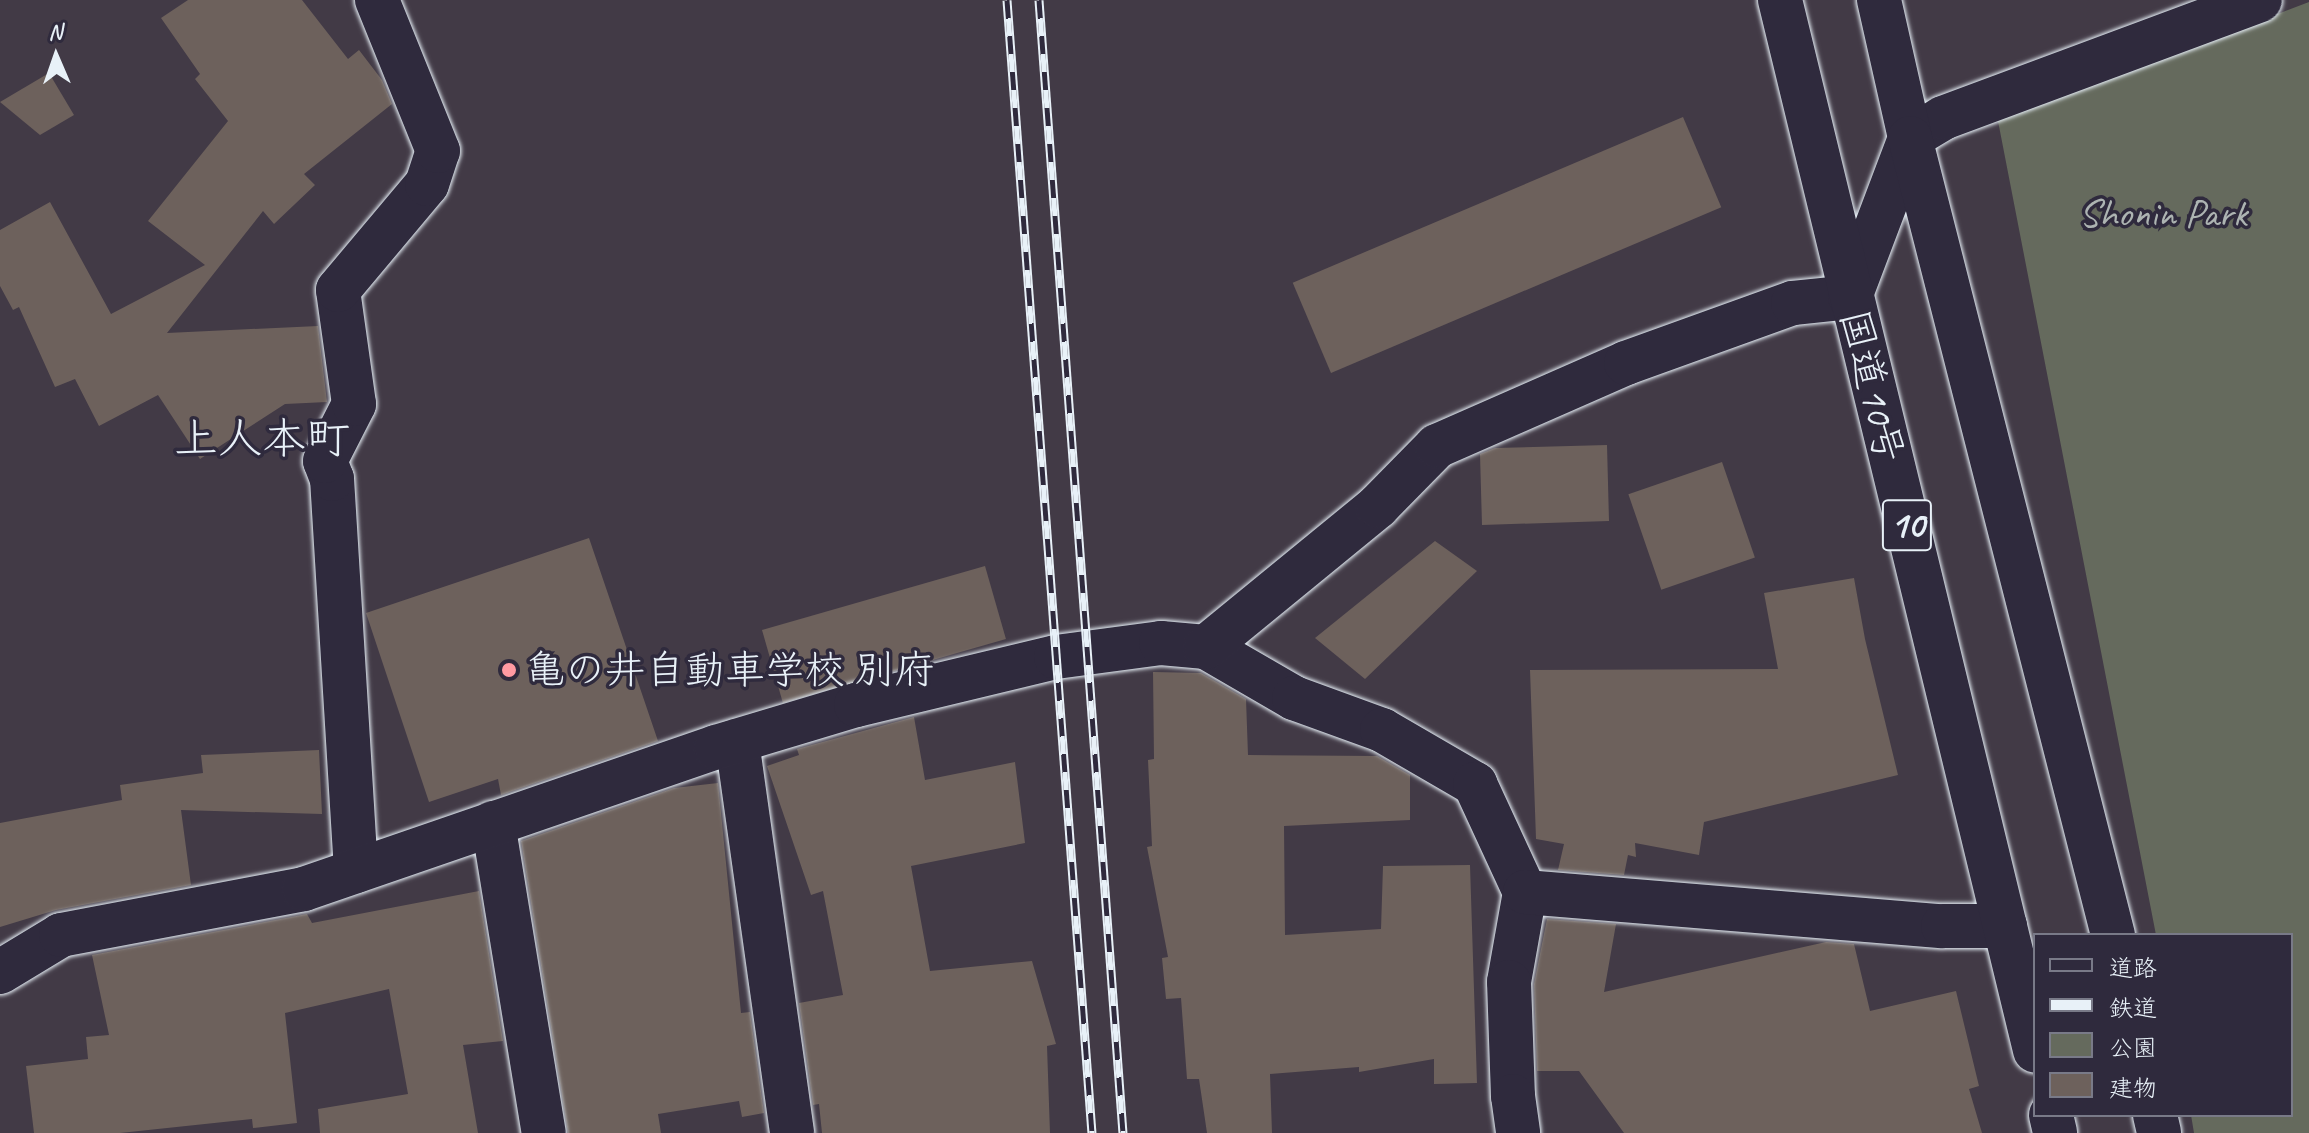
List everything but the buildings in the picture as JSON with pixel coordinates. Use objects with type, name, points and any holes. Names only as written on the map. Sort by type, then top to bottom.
[{"type":"main road","points":[[356,871],[332,479],[325,461],[354,404],[338,290],[427,184],[438,151],[377,0]]},
{"type":"main road","name":"国道10号","points":[[1780,0],[2033,1042]]},
{"type":"main road","points":[[1879,0],[1910,138],[2112,933]]},
{"type":"main road","points":[[1206,647],[1378,506],[1437,446],[1626,363],[1793,303],[1850,297],[1910,138],[1943,118],[2260,0]]},
{"type":"main road","points":[[0,972],[61,935],[304,889],[737,741],[856,705],[1056,657],[1161,643],[1206,647],[1294,698],[1382,730],[1475,784],[1525,892],[1509,982],[1513,1096],[1518,1133]]},
{"type":"main road","points":[[737,741],[792,1133]]},
{"type":"main road","points":[[493,823],[544,1133]]},
{"type":"main road","points":[[1525,892],[1943,926],[2005,926]]},
{"type":"green space","name":"Shonin Park","points":[[2309,2],[2309,1133],[2194,1133],[2191,1117],[2293,1117],[2293,933],[2156,933],[1998,121]]},
{"type":"railway","points":[[1007,0],[1092,1133]]},
{"type":"railway","points":[[1039,0],[1123,1133]]},
{"type":"place","name":"亀の井自動車学校 別府","points":[[509,670]]},
{"type":"district","name":"上人本町","points":[[262,439]]}]
